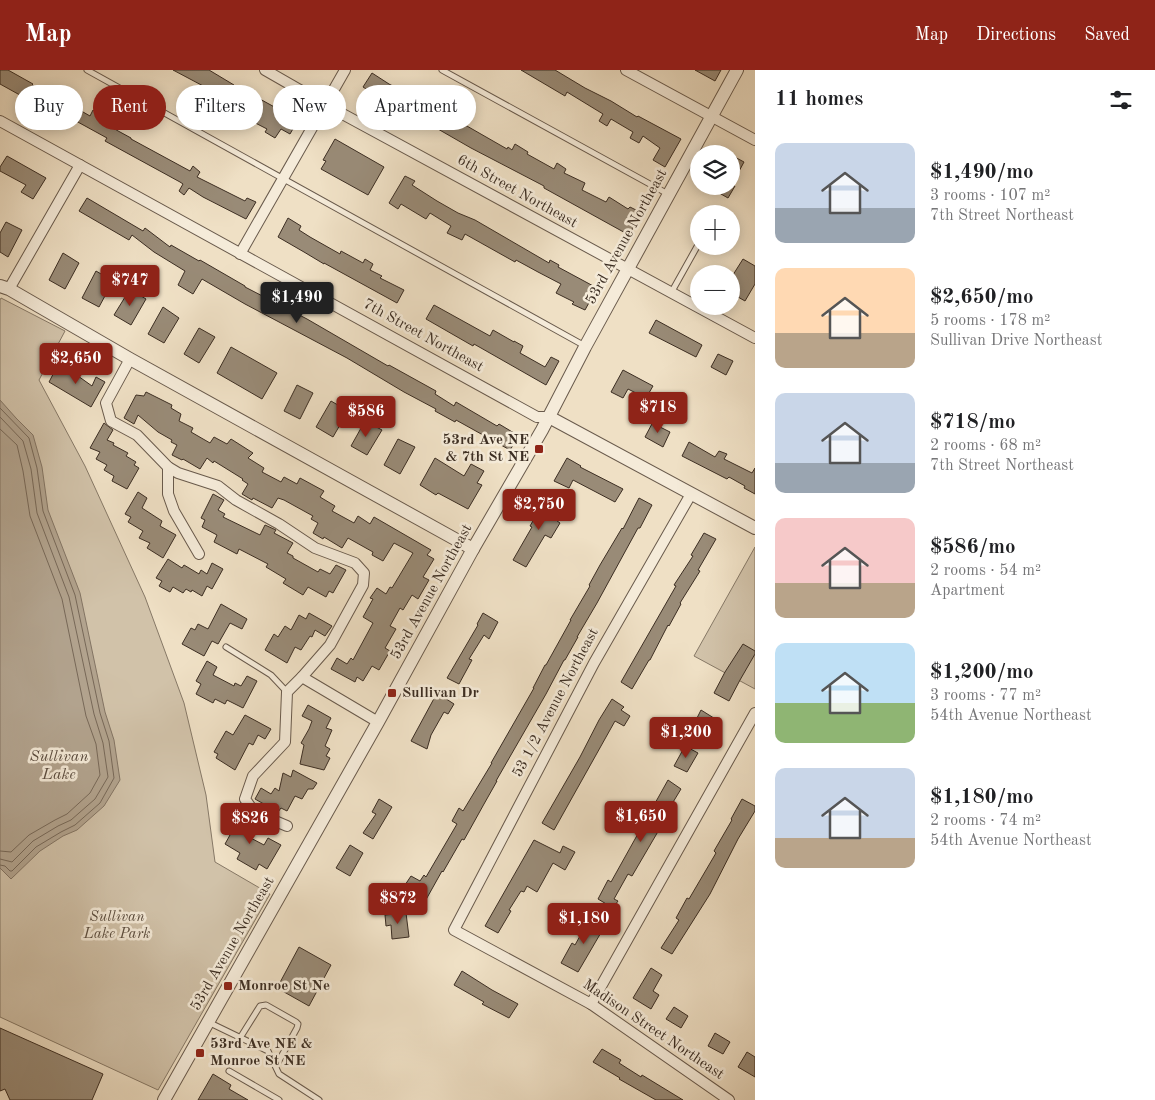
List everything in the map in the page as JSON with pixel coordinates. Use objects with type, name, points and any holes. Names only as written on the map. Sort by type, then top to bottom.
[{"type":"street","name":"6th Street Northeast","points":[[265,70],[292,85]]},
{"type":"street","points":[[337,85],[345,70]]},
{"type":"street","points":[[626,70],[755,140]]},
{"type":"street","name":"53rd Avenue Northeast","points":[[164,1100],[378,722],[473,549],[549,418],[627,269],[737,70]]},
{"type":"street","name":"6th Street Northeast","points":[[346,115],[755,338]]},
{"type":"street","name":"7th Street Northeast","points":[[0,121],[537,417],[549,418],[755,528]]},
{"type":"street","points":[[240,254],[311,130]]},
{"type":"street","points":[[80,165],[5,288],[473,549]]},
{"type":"street","points":[[130,359],[106,403],[111,421],[138,435],[168,467],[178,473],[218,486],[236,500],[279,524],[314,548],[355,563],[364,573],[363,585],[330,645],[287,692],[285,742],[253,776],[245,799],[254,812],[287,826]]},
{"type":"street","points":[[168,467],[168,494],[174,511],[199,554]]},
{"type":"street","name":"53 1/2 Avenue Northeast","points":[[454,930],[594,663],[690,494]]},
{"type":"street","points":[[302,677],[378,722]]},
{"type":"street","points":[[590,1004],[755,712]]},
{"type":"street","name":"Madison Street Northeast","points":[[454,930],[590,1004],[729,1100]]},
{"type":"lane","points":[[87,70],[585,347]]},
{"type":"lane","points":[[442,70],[668,195]]},
{"type":"lane","points":[[671,293],[692,255]]},
{"type":"lane","points":[[226,647],[271,675],[287,692]]},
{"type":"lane","points":[[240,1038],[260,1006],[263,1005],[296,1022],[298,1024],[297,1028],[276,1066]]},
{"type":"lane","points":[[208,1022],[268,1051],[279,1074],[319,1100]]},
{"type":"lane","points":[[229,1071],[279,1100]]},
{"type":"green space","name":"Sullivan Lake Park","points":[[1,298],[65,331],[39,380],[85,466],[145,597],[184,703],[206,795],[215,862],[270,894],[158,1090],[0,1017]]},
{"type":"green space","points":[[755,547],[755,689],[694,656]]},
{"type":"water","name":"Sullivan Lake","points":[[0,400],[33,435],[42,467],[48,510],[80,593],[105,712],[114,740],[120,780],[104,806],[77,830],[63,836],[40,851],[11,879],[0,868]]},
{"type":"building","points":[[0,70],[8,70],[33,84],[15,85],[15,92],[0,84]]},
{"type":"building","points":[[173,70],[209,70],[234,85],[201,85]]},
{"type":"building","points":[[521,70],[555,70],[637,117],[681,139],[665,167],[653,160],[660,148],[643,136],[639,143],[630,138],[633,132],[611,119],[607,126],[599,121],[603,114],[567,92],[565,96]]},
{"type":"building","points":[[695,70],[721,70],[715,81]]},
{"type":"building","points":[[372,73],[391,85],[364,85]]},
{"type":"building","points":[[263,101],[273,106],[273,130],[280,130],[275,138],[265,132],[267,129],[263,127]]},
{"type":"building","points":[[93,110],[93,130],[116,130],[190,171],[193,166],[200,172],[197,177],[245,201],[247,198],[256,202],[246,219],[189,188],[184,195],[179,191],[183,184],[105,141],[107,138],[83,125],[83,112],[90,116]]},
{"type":"building","points":[[283,130],[292,130],[290,134]]},
{"type":"building","points":[[440,130],[474,130],[512,150],[515,144],[528,152],[527,154],[554,169],[557,163],[566,169],[564,173],[585,183],[582,190],[606,202],[609,197],[628,209],[630,207],[642,213],[629,235],[544,188],[544,186]]},
{"type":"building","points":[[335,139],[384,167],[368,195],[321,169],[326,161],[323,160]]},
{"type":"building","points":[[7,156],[46,178],[33,199],[21,192],[26,185],[0,171],[0,167]]},
{"type":"building","points":[[740,160],[744,162],[740,169]]},
{"type":"building","points":[[405,176],[415,181],[412,185],[437,201],[475,220],[549,263],[550,260],[559,265],[558,267],[597,288],[585,310],[556,293],[561,284],[516,260],[515,262],[465,234],[462,240],[447,233],[451,226],[430,213],[426,219],[401,204],[398,209],[389,203]]},
{"type":"building","points":[[87,198],[143,231],[145,228],[170,247],[171,245],[200,260],[245,287],[307,319],[388,366],[436,391],[435,394],[454,406],[456,402],[497,426],[499,424],[519,436],[510,450],[456,420],[455,422],[435,411],[436,409],[347,358],[202,279],[193,294],[178,285],[185,271],[154,252],[132,235],[129,240],[79,211]]},
{"type":"building","points":[[288,218],[301,226],[299,230],[340,254],[341,251],[363,263],[365,259],[373,264],[370,270],[382,276],[380,278],[404,290],[397,303],[278,237]]},
{"type":"building","points":[[6,222],[22,230],[8,257],[0,252],[0,233]]},
{"type":"building","points":[[63,253],[79,263],[65,289],[49,280]]},
{"type":"building","points":[[743,259],[755,266],[755,284],[745,301],[740,298],[739,265]]},
{"type":"building","points":[[96,271],[113,281],[99,307],[82,298]]},
{"type":"building","points":[[130,289],[146,299],[131,325],[114,315]]},
{"type":"building","points":[[434,305],[490,336],[493,330],[523,346],[520,353],[545,367],[551,357],[559,361],[546,385],[426,319]]},
{"type":"building","points":[[163,307],[179,318],[164,343],[148,334]]},
{"type":"building","points":[[656,320],[702,345],[696,357],[649,333]]},
{"type":"building","points":[[199,328],[215,337],[199,363],[184,354]]},
{"type":"building","points":[[231,347],[277,373],[262,399],[217,373]]},
{"type":"building","points":[[718,354],[733,361],[726,375],[711,367]]},
{"type":"building","points":[[60,361],[72,368],[71,371],[92,386],[96,377],[105,382],[91,407],[49,382]]},
{"type":"building","points":[[623,370],[653,386],[646,398],[628,389],[623,398],[611,392]]},
{"type":"building","points":[[297,385],[313,393],[300,419],[284,411]]},
{"type":"building","points":[[146,392],[172,405],[171,408],[181,414],[179,421],[193,428],[191,432],[210,443],[214,437],[227,444],[231,439],[253,453],[248,458],[264,468],[262,472],[281,482],[284,477],[297,484],[300,478],[324,491],[320,497],[335,506],[332,511],[354,523],[358,516],[370,524],[374,517],[431,550],[427,555],[434,559],[423,577],[429,580],[418,599],[412,595],[403,610],[400,608],[390,626],[396,629],[385,648],[390,651],[379,670],[372,666],[363,681],[357,677],[355,682],[331,669],[337,658],[347,664],[351,658],[353,660],[373,623],[363,617],[373,599],[370,598],[377,588],[386,594],[390,587],[392,588],[413,553],[394,543],[383,561],[372,555],[373,552],[348,538],[342,548],[324,537],[323,539],[313,533],[318,523],[311,519],[313,516],[284,500],[278,498],[272,508],[242,494],[248,484],[214,461],[213,463],[207,458],[200,469],[172,455],[177,445],[171,442],[172,440],[158,432],[138,415],[134,424],[124,418],[136,395],[144,396]]},
{"type":"building","points":[[331,401],[348,411],[333,437],[316,427]]},
{"type":"building","points":[[654,420],[662,424],[660,427],[670,432],[663,447],[645,437]]},
{"type":"building","points":[[365,421],[382,430],[367,455],[351,446]]},
{"type":"building","points":[[104,423],[113,430],[107,440],[128,453],[126,456],[136,462],[134,465],[139,468],[127,489],[112,481],[114,476],[104,470],[107,465],[96,459],[100,452],[90,448]]},
{"type":"building","points":[[398,439],[415,447],[400,474],[384,465]]},
{"type":"building","points":[[689,442],[715,457],[719,451],[727,454],[724,459],[752,473],[755,468],[755,494],[729,477],[727,479],[682,456]]},
{"type":"building","points":[[435,458],[464,476],[471,464],[484,471],[477,483],[482,485],[468,509],[438,493],[436,495],[420,485]]},
{"type":"building","points":[[567,458],[580,467],[623,489],[615,502],[573,480],[569,488],[554,481]]},
{"type":"building","points":[[138,492],[147,498],[142,508],[162,521],[160,526],[176,535],[163,558],[147,548],[150,543],[139,538],[143,531],[128,522],[131,517],[125,514]]},
{"type":"building","points":[[213,494],[224,500],[218,510],[225,514],[223,517],[260,535],[265,525],[276,530],[274,533],[293,543],[287,553],[293,556],[293,558],[318,572],[320,569],[330,574],[336,565],[346,570],[333,593],[329,591],[326,597],[308,587],[303,595],[283,583],[286,579],[266,567],[268,564],[239,549],[237,554],[214,542],[217,535],[202,527],[205,520],[201,518]]},
{"type":"building","points":[[547,497],[561,506],[553,518],[560,523],[551,538],[545,535],[526,567],[513,560]]},
{"type":"building","points":[[639,498],[652,505],[640,528],[638,528],[464,840],[462,839],[423,905],[414,900],[415,896],[403,888],[411,876],[420,881],[424,875],[426,877],[457,824],[452,821],[459,808],[463,811],[492,763],[600,565],[623,529]]},
{"type":"building","points":[[704,533],[716,539],[698,570],[700,571],[632,689],[621,682],[676,586],[674,585],[693,556],[691,555]]},
{"type":"building","points":[[168,559],[182,568],[184,565],[199,574],[201,570],[207,574],[212,563],[223,569],[212,589],[207,586],[202,596],[186,589],[183,593],[173,587],[170,592],[159,586],[162,581],[156,578]]},
{"type":"building","points":[[221,604],[247,619],[242,629],[230,623],[218,644],[212,641],[204,656],[182,644],[191,628],[195,630],[198,624],[208,629]]},
{"type":"building","points":[[309,613],[332,626],[325,636],[315,630],[312,637],[310,636],[301,650],[295,647],[287,663],[265,650],[274,634],[278,637],[285,626],[291,630],[299,615],[306,619]]},
{"type":"building","points":[[483,613],[498,622],[489,639],[484,635],[469,659],[472,660],[459,684],[447,678]]},
{"type":"building","points":[[743,644],[755,651],[755,654],[729,701],[714,693]]},
{"type":"building","points":[[207,661],[217,667],[213,675],[234,686],[235,683],[241,686],[247,676],[257,681],[243,708],[227,700],[225,704],[215,699],[213,703],[196,694],[201,684],[196,681]]},
{"type":"building","points":[[437,693],[454,704],[448,714],[444,712],[431,735],[427,749],[411,741]]},
{"type":"building","points":[[612,699],[624,707],[621,710],[630,716],[624,726],[615,721],[554,830],[542,823]]},
{"type":"building","points":[[308,705],[331,718],[326,728],[332,730],[325,746],[330,749],[326,756],[330,758],[324,770],[300,764],[304,745],[301,743],[312,721],[302,716]]},
{"type":"building","points":[[701,710],[717,720],[707,737],[692,728]]},
{"type":"building","points":[[245,715],[271,729],[265,739],[258,735],[253,745],[249,743],[235,770],[216,758],[218,754],[214,752],[226,731],[233,735]]},
{"type":"building","points":[[685,746],[698,753],[687,772],[674,766]]},
{"type":"building","points":[[293,770],[317,783],[313,789],[308,789],[302,799],[295,796],[287,811],[281,808],[278,812],[255,799],[261,788],[271,794],[275,788],[279,791],[283,773],[291,777]]},
{"type":"building","points":[[668,780],[681,789],[632,876],[628,874],[614,899],[618,901],[613,908],[598,899],[608,880],[611,882]]},
{"type":"building","points":[[379,799],[392,807],[373,839],[363,833],[376,814],[372,812]]},
{"type":"building","points":[[742,799],[755,806],[755,811],[738,839],[710,894],[672,954],[661,948],[679,920],[676,918],[687,898],[689,899],[716,853],[714,851]]},
{"type":"building","points":[[236,811],[247,818],[242,828],[247,831],[245,835],[264,845],[268,838],[281,845],[267,869],[259,864],[256,870],[237,859],[240,853],[225,844],[230,835],[225,832]]},
{"type":"building","points":[[534,840],[560,853],[563,846],[575,852],[565,870],[553,863],[537,892],[527,886],[524,892],[521,891],[498,933],[485,926]]},
{"type":"building","points":[[350,845],[363,853],[350,876],[336,868]]},
{"type":"building","points":[[406,913],[409,937],[392,939],[391,925],[386,926],[385,915]]},
{"type":"building","points":[[591,916],[606,924],[578,972],[561,963],[572,943],[575,945]]},
{"type":"building","points":[[299,947],[331,965],[309,1006],[277,988]]},
{"type":"building","points":[[651,968],[662,975],[653,991],[659,995],[651,1009],[633,998]]},
{"type":"building","points":[[462,971],[518,1004],[509,1018],[482,1004],[484,1002],[454,985]]},
{"type":"building","points":[[674,1007],[688,1016],[681,1028],[666,1019]]},
{"type":"building","points":[[0,1028],[103,1074],[92,1100],[10,1100],[5,1089],[0,1091]]},
{"type":"building","points":[[715,1033],[730,1042],[723,1054],[708,1046]]},
{"type":"building","points":[[602,1049],[621,1060],[619,1063],[641,1077],[642,1075],[683,1100],[656,1100],[619,1079],[593,1062]]},
{"type":"building","points":[[747,1052],[755,1057],[755,1077],[738,1067]]},
{"type":"building","points":[[213,1074],[231,1085],[229,1089],[248,1100],[198,1100]]},
{"type":"place","name":"53rd Ave NE & 7th St NE","points":[[539,449]]},
{"type":"place","name":"Sullivan Dr","points":[[392,693]]},
{"type":"place","name":"Monroe St Ne","points":[[228,986]]},
{"type":"place","name":"53rd Ave NE & Monroe St NE","points":[[200,1053]]}]
